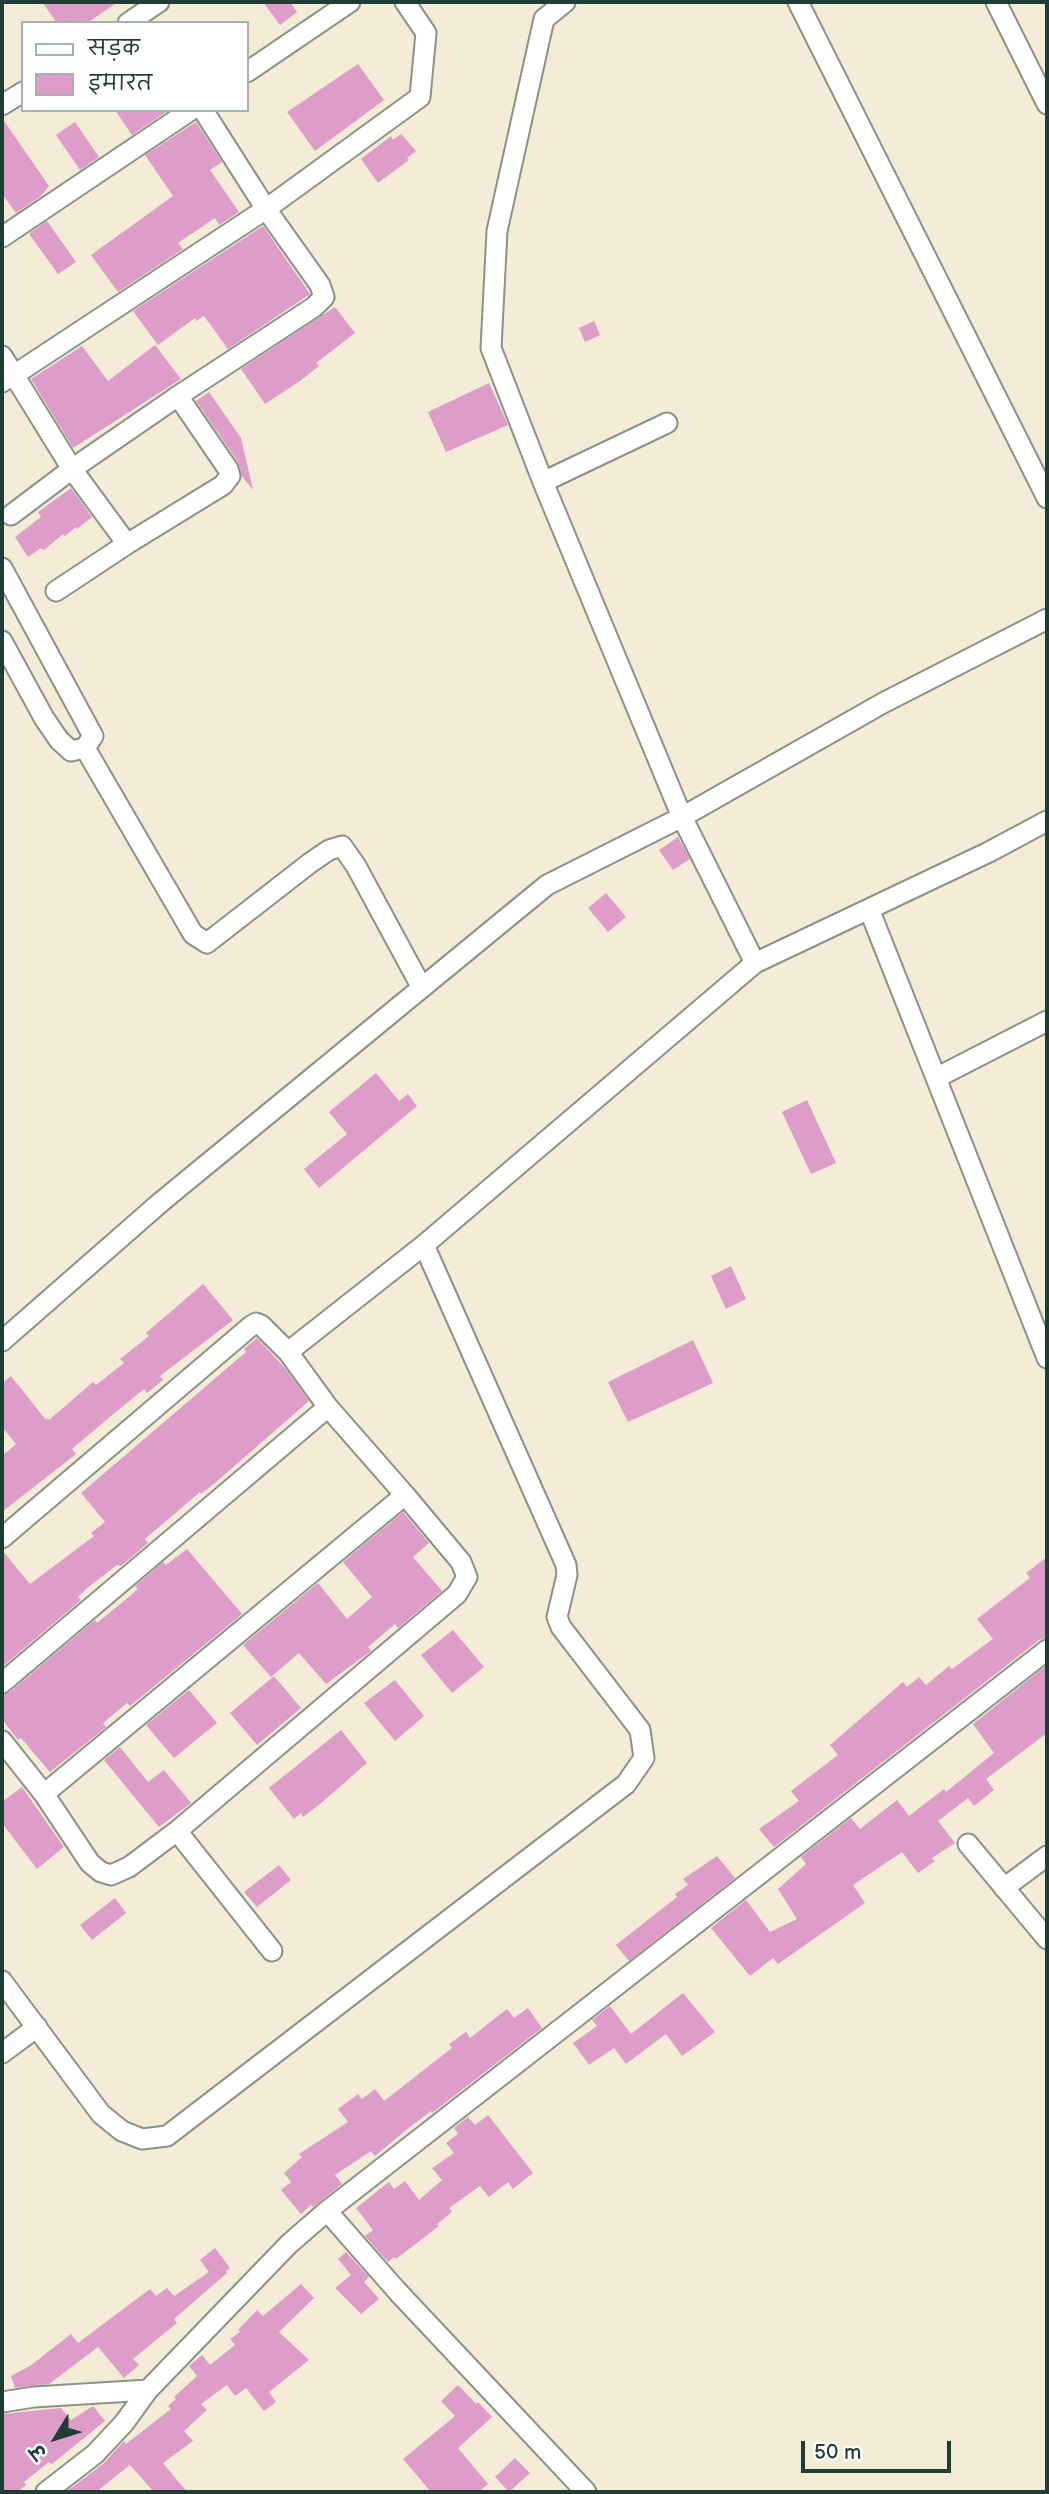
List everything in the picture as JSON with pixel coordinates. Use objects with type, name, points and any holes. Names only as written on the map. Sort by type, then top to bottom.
[{"type":"street","points":[[248,71],[350,2]]},
{"type":"street","points":[[8,378],[266,209],[420,97],[426,33],[405,2]]},
{"type":"street","points":[[565,2],[544,19],[497,231],[491,348],[543,482],[682,817],[755,963]]},
{"type":"street","points":[[798,2],[1047,498]]},
{"type":"street","points":[[996,2],[1047,104]]},
{"type":"street","points":[[2,105],[21,93]]},
{"type":"street","points":[[2,237],[188,112]]},
{"type":"street","points":[[11,515],[72,469],[324,298],[320,285],[266,209],[204,112]]},
{"type":"street","points":[[2,356],[8,378],[127,544]]},
{"type":"street","points":[[56,591],[223,485],[230,476],[228,469],[178,396]]},
{"type":"street","points":[[543,482],[667,423]]},
{"type":"street","points":[[2,568],[93,736],[85,748],[71,751],[59,740],[44,718],[2,640]]},
{"type":"street","points":[[2,1341],[161,1202],[547,885],[682,817],[883,703],[1047,619]]},
{"type":"street","points":[[85,748],[193,934],[207,943],[328,850],[342,846],[356,866],[422,988]]},
{"type":"street","points":[[288,1352],[424,1245],[755,963],[989,852],[1047,821]]},
{"type":"street","points":[[869,909],[1047,1357]]},
{"type":"street","points":[[936,1078],[1047,1021]]},
{"type":"street","points":[[2,1981],[101,2113],[122,2131],[142,2139],[167,2136],[626,1784],[644,1758],[640,1730],[561,1627],[557,1617],[567,1575],[566,1564],[424,1245]]},
{"type":"street","points":[[2,1538],[256,1323],[288,1352],[328,1407],[460,1562],[467,1577],[457,1594],[177,1831],[129,1867],[111,1875],[101,1872],[90,1863],[44,1794],[2,1741]]},
{"type":"street","points":[[2,1683],[328,1407]]},
{"type":"street","points":[[44,1794],[405,1495]]},
{"type":"street","points":[[46,2492],[94,2454],[124,2423],[148,2390],[289,2244],[327,2211],[1047,1650]]},
{"type":"street","points":[[177,1831],[272,1951]]},
{"type":"street","points":[[968,1844],[1047,1940]]},
{"type":"street","points":[[1004,1888],[1047,1856]]},
{"type":"street","points":[[2,2053],[37,2027]]},
{"type":"street","points":[[327,2211],[398,2292],[586,2492]]},
{"type":"street","points":[[2,2402],[34,2397],[148,2390]]},
{"type":"building","points":[[42,2],[118,2],[90,21],[56,21]]},
{"type":"building","points":[[263,2],[290,2],[297,12],[280,25]]},
{"type":"building","points":[[358,64],[384,100],[315,151],[287,112]]},
{"type":"building","points":[[116,112],[166,112],[132,135]]},
{"type":"building","points":[[2,118],[49,186],[41,196],[16,213],[2,194]]},
{"type":"building","points":[[75,122],[99,157],[80,170],[56,135]]},
{"type":"building","points":[[196,122],[222,162],[210,170],[239,212],[219,225],[215,218],[178,243],[183,249],[118,292],[91,255],[173,196],[145,155]]},
{"type":"building","points":[[401,134],[416,151],[407,158],[409,160],[378,183],[361,159],[391,136],[393,140]]},
{"type":"building","points":[[47,221],[76,262],[58,274],[30,235]]},
{"type":"building","points":[[263,226],[310,294],[228,349],[204,316],[196,321],[195,318],[158,345],[133,311]]},
{"type":"building","points":[[335,307],[355,333],[316,363],[319,366],[300,381],[265,404],[241,369]]},
{"type":"building","points":[[594,321],[600,335],[585,342],[579,328]]},
{"type":"building","points":[[155,345],[181,379],[73,448],[31,379],[82,346],[108,381]]},
{"type":"building","points":[[489,383],[508,425],[446,452],[428,412]]},
{"type":"building","points":[[209,392],[241,438],[253,490],[242,476],[238,462],[196,401]]},
{"type":"building","points":[[71,488],[92,517],[77,529],[76,527],[65,536],[63,534],[44,550],[41,548],[28,557],[15,537],[41,517],[38,512]]},
{"type":"building","points":[[678,837],[690,859],[673,870],[659,850]]},
{"type":"building","points":[[606,893],[626,917],[608,932],[588,908]]},
{"type":"building","points":[[376,1073],[399,1101],[408,1094],[417,1106],[319,1188],[304,1169],[347,1134],[329,1112]]},
{"type":"building","points":[[807,1100],[836,1163],[811,1174],[782,1112]]},
{"type":"building","points":[[731,1266],[746,1299],[726,1309],[711,1276]]},
{"type":"building","points":[[203,1284],[233,1320],[160,1376],[163,1380],[147,1393],[144,1389],[117,1411],[72,1449],[76,1454],[2,1512],[2,1456],[16,1444],[2,1427],[2,1383],[11,1376],[46,1420],[49,1420],[93,1382],[96,1385],[124,1363],[120,1359],[149,1336],[146,1333]]},
{"type":"building","points":[[257,1338],[285,1368],[309,1401],[215,1483],[201,1494],[200,1492],[145,1539],[148,1543],[121,1566],[117,1565],[87,1588],[78,1597],[81,1600],[2,1667],[2,1550],[30,1584],[94,1536],[91,1533],[105,1522],[81,1493],[246,1352],[244,1349]]},
{"type":"building","points":[[693,1340],[713,1383],[628,1422],[608,1382]]},
{"type":"building","points":[[403,1512],[429,1543],[413,1557],[442,1591],[398,1628],[395,1624],[368,1647],[371,1651],[326,1684],[299,1653],[271,1677],[243,1645],[318,1583],[347,1619],[372,1597],[343,1562]]},
{"type":"building","points":[[187,1549],[242,1614],[130,1706],[127,1703],[103,1723],[106,1727],[50,1772],[21,1738],[18,1740],[2,1719],[2,1695],[10,1692],[95,1620],[97,1623],[124,1601],[138,1589],[135,1586],[163,1562],[166,1565]]},
{"type":"building","points":[[1047,1557],[1047,1638],[1039,1640],[774,1847],[759,1829],[799,1801],[791,1791],[838,1755],[830,1745],[903,1682],[907,1687],[919,1677],[926,1685],[949,1666],[952,1669],[993,1639],[977,1619],[1030,1578],[1026,1573]]},
{"type":"building","points":[[453,1630],[484,1667],[452,1693],[421,1655]]},
{"type":"building","points":[[1047,1665],[1047,1733],[986,1779],[994,1790],[974,1806],[968,1798],[938,1821],[955,1843],[932,1858],[935,1861],[918,1873],[902,1852],[853,1885],[865,1903],[778,1964],[773,1958],[750,1976],[711,1928],[746,1900],[770,1932],[797,1919],[778,1889],[806,1864],[801,1857],[851,1818],[860,1829],[897,1800],[909,1816],[944,1789],[946,1792],[994,1753],[973,1724]]},
{"type":"building","points":[[274,1676],[301,1708],[257,1745],[230,1713]]},
{"type":"building","points":[[395,1680],[424,1716],[395,1741],[364,1703]]},
{"type":"building","points":[[189,1690],[217,1723],[174,1758],[146,1725]]},
{"type":"building","points":[[341,1730],[367,1763],[320,1804],[303,1817],[301,1813],[294,1819],[269,1788]]},
{"type":"building","points":[[120,1747],[148,1782],[164,1770],[191,1803],[159,1827],[104,1760]]},
{"type":"building","points":[[22,1787],[64,1847],[37,1869],[2,1823],[2,1802]]},
{"type":"building","points":[[717,1856],[735,1878],[629,1961],[616,1945],[677,1897],[675,1894],[688,1885],[683,1879]]},
{"type":"building","points":[[279,1865],[291,1880],[257,1907],[244,1892]]},
{"type":"building","points":[[115,1898],[126,1913],[92,1940],[80,1925]]},
{"type":"building","points":[[683,1993],[715,2032],[682,2056],[666,2034],[626,2064],[614,2048],[589,2065],[573,2043],[597,2026],[592,2020],[610,2006],[631,2034]]},
{"type":"building","points":[[528,2008],[542,2028],[375,2156],[371,2151],[335,2175],[342,2184],[313,2207],[311,2205],[301,2214],[281,2190],[291,2182],[284,2173],[302,2157],[299,2154],[348,2122],[338,2109],[358,2094],[362,2099],[375,2089],[384,2101],[452,2048],[449,2044],[466,2032],[470,2038],[507,2009],[514,2018]]},
{"type":"building","points":[[488,2115],[533,2173],[513,2189],[508,2182],[489,2197],[480,2186],[449,2208],[452,2212],[437,2224],[439,2226],[396,2259],[394,2257],[388,2262],[365,2236],[373,2230],[356,2208],[389,2182],[394,2189],[405,2181],[419,2200],[442,2180],[432,2168],[454,2153],[446,2143],[458,2134],[454,2128],[468,2117],[475,2125]]},
{"type":"building","points":[[215,2248],[230,2268],[227,2273],[174,2319],[177,2323],[133,2359],[139,2365],[124,2378],[98,2347],[49,2384],[15,2388],[11,2376],[30,2366],[71,2334],[78,2343],[150,2289],[156,2296],[167,2288],[174,2296],[209,2272],[200,2260]]},
{"type":"building","points":[[346,2252],[369,2277],[364,2282],[379,2299],[361,2314],[335,2288],[351,2275],[338,2259]]},
{"type":"building","points":[[301,2284],[314,2298],[279,2332],[309,2360],[269,2392],[276,2402],[264,2411],[246,2388],[235,2396],[227,2385],[201,2404],[207,2410],[184,2431],[193,2441],[163,2463],[187,2492],[154,2492],[130,2465],[96,2492],[66,2492],[103,2464],[124,2441],[126,2444],[171,2409],[168,2406],[176,2399],[174,2397],[197,2376],[189,2366],[202,2355],[210,2365],[235,2345],[230,2339],[240,2332],[238,2330],[257,2310],[263,2316]]},
{"type":"building","points":[[458,2385],[492,2417],[458,2448],[488,2484],[478,2492],[431,2492],[403,2459],[455,2416],[441,2401]]},
{"type":"building","points":[[93,2406],[105,2421],[52,2464],[49,2462],[24,2482],[26,2485],[17,2492],[2,2492],[2,2414],[61,2408],[71,2420]]},
{"type":"building","points":[[515,2458],[530,2473],[509,2492],[495,2477]]}]
